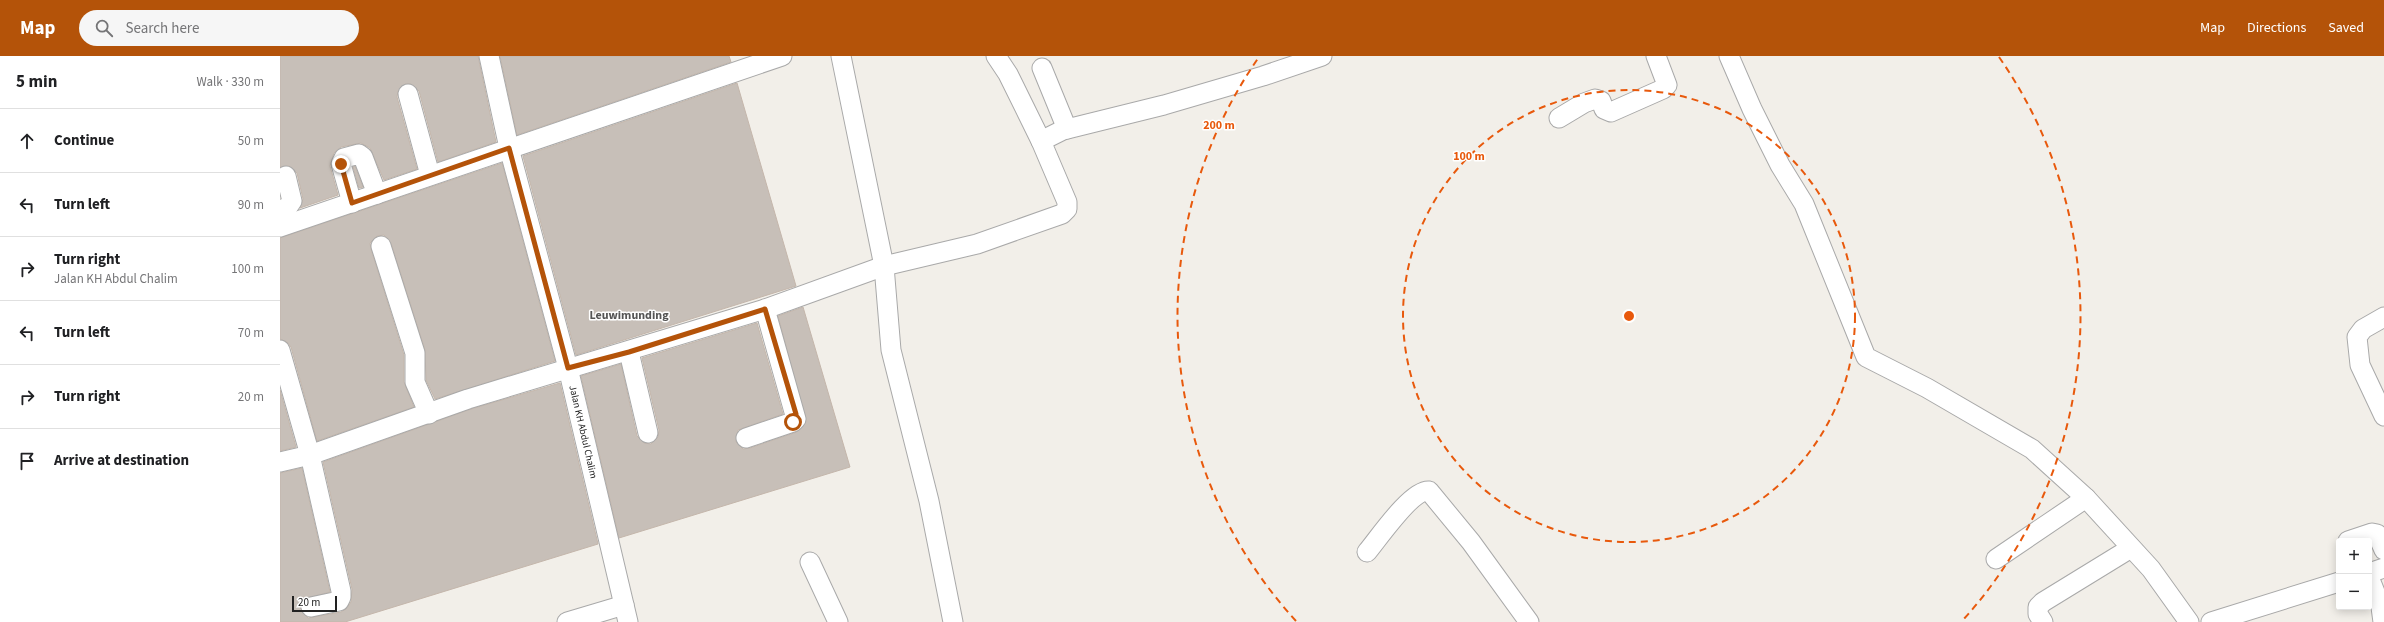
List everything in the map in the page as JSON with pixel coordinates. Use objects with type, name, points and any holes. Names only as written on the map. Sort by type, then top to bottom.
[{"type":"street","name":"Jalan KH Abdul Chalim","points":[[489,56],[509,148],[568,368],[626,614]]},
{"type":"street","points":[[280,226],[352,203],[509,148],[782,56]]},
{"type":"street","points":[[841,56],[884,266],[891,350],[929,501],[953,622]]},
{"type":"street","points":[[280,462],[310,455],[429,414],[468,398],[568,368],[629,352],[765,309],[884,266],[977,244],[1062,214],[1067,209],[1067,202],[1041,141],[1008,74],[996,56]]},
{"type":"street","points":[[1041,141],[1076,126],[1164,105],[1263,76],[1322,56]]},
{"type":"street","points":[[1558,118],[1584,103],[1595,99],[1601,101],[1604,109],[1611,112],[1663,90],[1667,85],[1666,79],[1656,56]]},
{"type":"street","points":[[1729,56],[1755,116],[1780,165],[1804,204],[1866,357],[1927,388],[2032,449],[2086,498],[2151,569],[2190,622]]},
{"type":"street","points":[[1042,68],[1076,126]]},
{"type":"street","points":[[408,94],[430,176]]},
{"type":"street","points":[[352,203],[341,164],[344,158],[360,154],[363,157],[377,194]]},
{"type":"street","points":[[280,210],[288,208],[292,201],[286,176]]},
{"type":"street","points":[[381,246],[415,353],[415,382],[429,414]]},
{"type":"street","points":[[746,438],[793,422],[796,419],[765,309]]},
{"type":"street","points":[[2384,317],[2363,329],[2357,337],[2360,365],[2384,416]]},
{"type":"street","points":[[280,350],[310,455],[341,598],[339,601],[311,607]]},
{"type":"street","points":[[629,352],[648,433]]},
{"type":"street","points":[[1367,552],[1412,497],[1425,490],[1429,490],[1471,542],[1529,622]]},
{"type":"street","points":[[1996,559],[2086,498]]},
{"type":"street","points":[[2357,538],[2372,533],[2377,534],[2384,550]]},
{"type":"street","points":[[2043,622],[2038,614],[2038,607],[2043,602],[2131,548]]},
{"type":"street","points":[[810,562],[838,622]]},
{"type":"street","points":[[2372,571],[2384,568]]},
{"type":"street","points":[[2211,622],[2336,583]]},
{"type":"street","points":[[2372,584],[2381,607],[2383,622]]},
{"type":"street","points":[[567,622],[626,614]]},
{"type":"building","points":[[280,56],[478,56],[496,142],[438,162],[419,91],[411,84],[405,84],[398,91],[397,97],[417,169],[384,180],[370,148],[361,143],[341,147],[334,153],[330,166],[338,195],[300,208],[303,199],[297,173],[289,166],[280,167]]},
{"type":"building","points":[[500,56],[729,56],[731,62],[517,135]]},
{"type":"building","points":[[737,83],[796,286],[576,355],[523,156]]},
{"type":"building","points":[[502,163],[555,361],[435,399],[426,380],[425,350],[391,243],[384,235],[377,236],[370,243],[371,249],[404,355],[404,382],[414,407],[317,441],[291,347],[287,342],[280,339],[280,238]]},
{"type":"building","points":[[355,166],[363,187],[359,188],[353,167]]},
{"type":"building","points":[[803,307],[850,467],[619,538],[581,376],[621,364],[637,436],[644,443],[651,444],[658,437],[659,430],[642,358],[757,323],[783,414],[738,430],[736,442],[743,449],[750,448],[797,432],[806,422],[778,316]]},
{"type":"building","points":[[560,383],[598,544],[345,622],[280,622],[280,473],[302,468],[330,592],[304,599],[300,610],[308,618],[341,612],[346,609],[351,602],[352,589],[323,462],[471,409]]},
{"type":"building","points":[[280,390],[296,447],[280,451]]},
{"type":"district","name":"Leuwimunding","points":[[629,315]]},
{"type":"route","points":[[341,164],[352,203],[509,148],[568,368],[629,352],[765,309],[796,414],[796,419],[793,422]]}]
